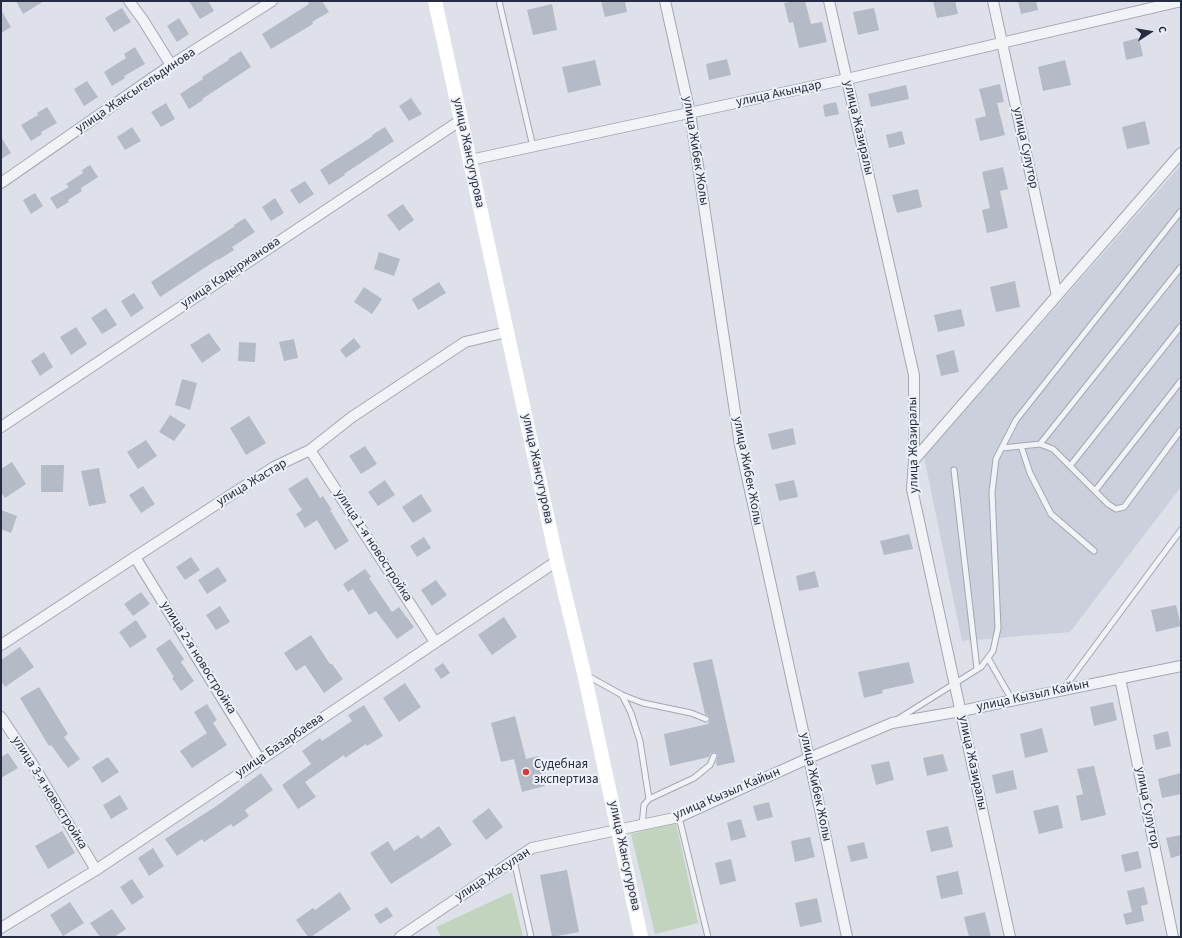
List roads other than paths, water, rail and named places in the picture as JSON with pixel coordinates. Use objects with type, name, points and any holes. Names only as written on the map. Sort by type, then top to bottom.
[{"type":"main road","name":"улица Жансугурова","points":[[435,1],[557,561],[584,673],[641,937]]},
{"type":"street","points":[[129,1],[172,65]]},
{"type":"street","name":"улица Жаксыгельдинова","points":[[1,183],[172,65],[272,1]]},
{"type":"street","name":"улица Жибек Жолы","points":[[665,1],[690,113],[740,445],[809,758],[846,937]]},
{"type":"street","name":"улица Жазиралы","points":[[829,1],[914,375],[914,460],[912,490],[1010,937]]},
{"type":"street","name":"улица Сулутор","points":[[993,1],[1057,296]]},
{"type":"street","name":"улица Акындар","points":[[470,160],[847,79],[1002,43],[1151,4],[1181,1]]},
{"type":"street","name":"улица Кадыржанова","points":[[1,427],[460,120]]},
{"type":"street","points":[[914,460],[1181,153]]},
{"type":"street","name":"улица Жастар","points":[[1,645],[274,467],[310,450],[352,417],[465,342],[507,332]]},
{"type":"street","name":"улица 1-я новостройка","points":[[310,450],[435,642]]},
{"type":"street","name":"улица 2-я новостройка","points":[[135,557],[260,760]]},
{"type":"street","name":"улица Базарбаева","points":[[1,928],[96,870],[557,561]]},
{"type":"street","name":"улица Кызыл Кайын","points":[[618,830],[679,817],[809,758],[892,723],[961,711],[1181,666]]},
{"type":"street","name":"улица Сулутор","points":[[1120,678],[1173,937]]},
{"type":"street","name":"улица 3-я новостройка","points":[[1,717],[32,763],[96,870]]},
{"type":"street","name":"улица Жасулан","points":[[400,937],[532,848],[618,830]]},
{"type":"lane","points":[[499,1],[533,147]]},
{"type":"lane","points":[[892,723],[981,667],[993,651],[998,628],[992,492],[996,459],[1016,420],[1181,211]]},
{"type":"lane","points":[[1040,444],[1181,267]]},
{"type":"lane","points":[[1070,466],[1181,326]]},
{"type":"lane","points":[[1095,491],[1181,381]]},
{"type":"lane","points":[[1002,448],[1040,444],[1053,449],[1108,504],[1116,509],[1124,507],[1181,430]]},
{"type":"lane","points":[[1021,446],[1030,473],[1051,514],[1094,551]]},
{"type":"lane","points":[[954,470],[977,669]]},
{"type":"lane","points":[[1063,690],[1181,530]]},
{"type":"lane","points":[[988,658],[1012,700]]},
{"type":"lane","points":[[584,673],[622,695],[643,703],[691,713],[706,719]]},
{"type":"lane","points":[[622,695],[631,713],[640,741],[649,799]]},
{"type":"lane","points":[[642,825],[644,805],[649,799],[694,778],[710,766],[714,756]]},
{"type":"lane","points":[[679,817],[708,937]]},
{"type":"lane","points":[[514,860],[531,937]]},
{"type":"place","name":"Судебная экспертиза","points":[[526,772]]}]
